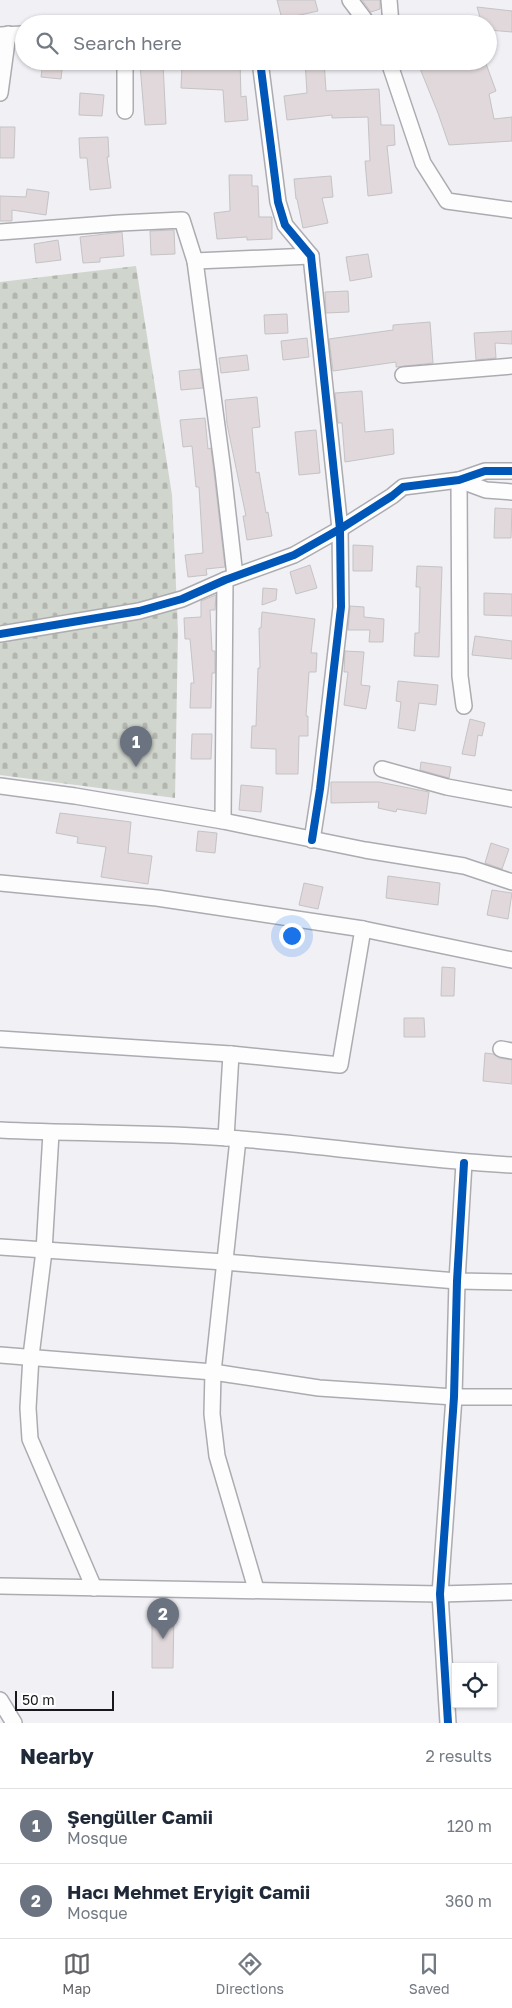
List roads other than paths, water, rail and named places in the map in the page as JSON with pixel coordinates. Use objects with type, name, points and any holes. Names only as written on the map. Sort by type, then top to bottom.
[{"type":"street","points":[[350,0],[361,15]]},
{"type":"street","points":[[389,0],[390,15]]},
{"type":"street","points":[[0,93],[4,34]]},
{"type":"street","points":[[125,70],[125,111]]},
{"type":"street","points":[[261,70],[278,202],[285,225],[311,256],[340,529],[341,607],[320,789],[312,840]]},
{"type":"street","points":[[392,70],[423,163],[447,201],[512,210]]},
{"type":"street","points":[[0,232],[182,220],[195,260],[223,471],[230,578],[223,821]]},
{"type":"street","points":[[195,260],[311,256]]},
{"type":"street","points":[[403,376],[512,366]]},
{"type":"street","points":[[0,634],[139,611],[182,599],[230,578],[294,555],[340,529],[403,487],[459,480],[485,471],[512,471]]},
{"type":"street","points":[[459,480],[486,490],[512,492]]},
{"type":"street","points":[[459,480],[460,676],[464,706]]},
{"type":"street","points":[[382,769],[447,787],[512,799]]},
{"type":"street","points":[[0,786],[75,796],[223,821],[312,840],[464,866],[512,882]]},
{"type":"street","points":[[0,883],[157,898],[364,929],[512,960]]},
{"type":"street","points":[[0,1039],[231,1054],[340,1065],[364,929]]},
{"type":"street","points":[[231,1054],[232,1138],[224,1262],[213,1372],[212,1414],[217,1456],[256,1589]]},
{"type":"street","points":[[0,1130],[232,1138],[464,1163],[512,1165]]},
{"type":"street","points":[[51,1133],[44,1251],[31,1356],[28,1408],[30,1439],[94,1588]]},
{"type":"street","points":[[448,1723],[440,1594],[454,1397],[457,1281],[464,1163]]},
{"type":"street","points":[[0,1247],[224,1262],[457,1281],[512,1282]]},
{"type":"street","points":[[0,1355],[213,1372],[319,1388],[454,1397],[512,1397]]},
{"type":"street","points":[[0,1586],[256,1589],[440,1594],[512,1592]]},
{"type":"street","points":[[0,1700],[14,1723]]},
{"type":"place","name":"Şengüller Camii","points":[[136,767]]},
{"type":"place","name":"Hacı Mehmet Eryiğit Camii","points":[[163,1639]]}]
